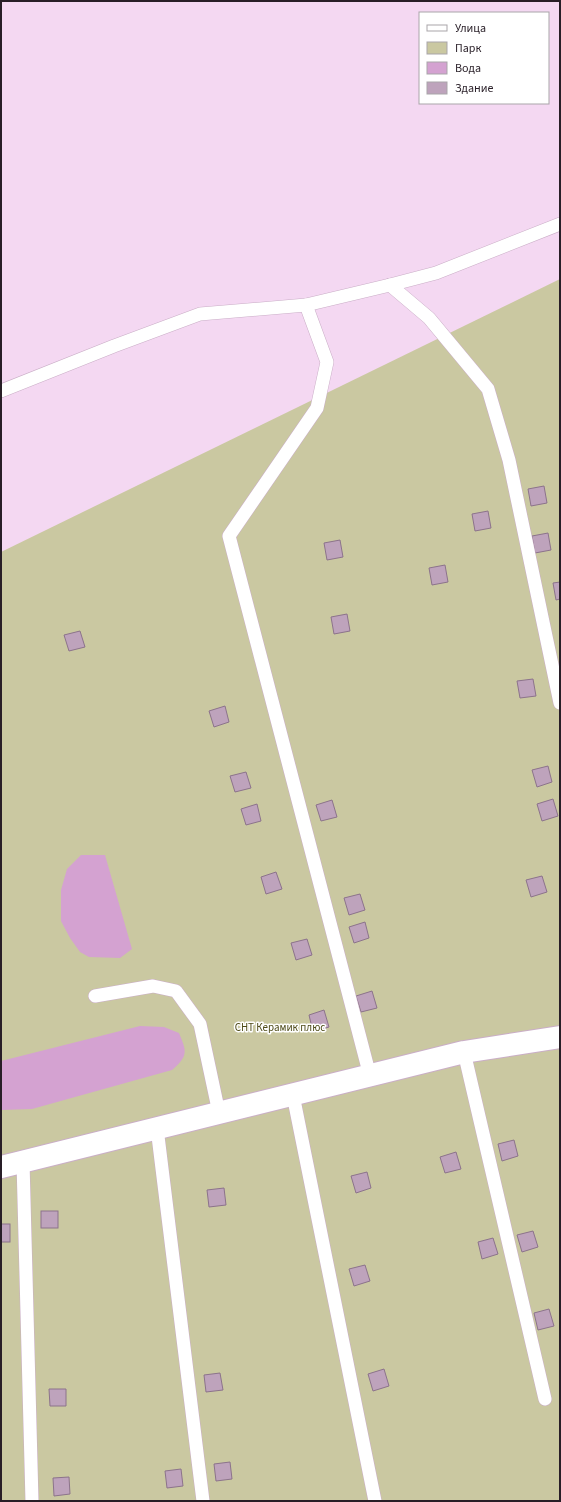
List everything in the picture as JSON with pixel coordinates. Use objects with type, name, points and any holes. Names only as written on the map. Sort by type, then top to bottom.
[{"type":"street","points":[[1,1167],[464,1052],[560,1037]]},
{"type":"lane","points":[[1,391],[200,314],[306,305],[390,285],[436,273],[560,224]]},
{"type":"lane","points":[[390,285],[429,318],[488,389],[509,460],[560,703]]},
{"type":"lane","points":[[306,305],[327,362],[317,408],[229,536],[370,1076]]},
{"type":"lane","points":[[95,996],[153,986],[176,991],[200,1024],[219,1113]]},
{"type":"lane","points":[[464,1052],[545,1399]]},
{"type":"lane","points":[[294,1095],[375,1501]]},
{"type":"lane","points":[[158,1128],[203,1501]]},
{"type":"lane","points":[[23,1162],[32,1501]]},
{"type":"green space","name":"СНТ Керамик плюс","points":[[560,279],[560,1501],[1,1501],[1,552]]},
{"type":"water","points":[[81,855],[105,855],[132,949],[120,958],[89,957],[80,952],[70,938],[61,921],[61,890],[67,869]]},
{"type":"water","points":[[140,1026],[164,1027],[179,1033],[185,1049],[181,1061],[172,1070],[32,1109],[1,1110],[1,1061]]},
{"type":"building","points":[[544,486],[547,503],[531,506],[528,489]]},
{"type":"building","points":[[488,511],[491,528],[475,531],[472,514]]},
{"type":"building","points":[[548,533],[551,550],[535,553],[532,536]]},
{"type":"building","points":[[340,540],[343,557],[327,560],[324,543]]},
{"type":"building","points":[[445,565],[448,582],[432,585],[429,568]]},
{"type":"building","points":[[560,582],[560,599],[556,600],[553,583]]},
{"type":"building","points":[[347,614],[350,631],[334,634],[331,617]]},
{"type":"building","points":[[80,631],[85,647],[69,651],[64,635]]},
{"type":"building","points":[[533,679],[536,696],[520,698],[517,681]]},
{"type":"building","points":[[225,706],[229,722],[214,727],[209,711]]},
{"type":"building","points":[[548,766],[552,782],[537,787],[532,770]]},
{"type":"building","points":[[246,772],[251,788],[235,792],[230,776]]},
{"type":"building","points":[[553,799],[558,816],[542,821],[537,804]]},
{"type":"building","points":[[332,800],[337,817],[321,821],[316,805]]},
{"type":"building","points":[[257,804],[261,821],[246,825],[241,809]]},
{"type":"building","points":[[276,872],[282,889],[266,894],[261,877]]},
{"type":"building","points":[[542,876],[547,892],[531,897],[526,880]]},
{"type":"building","points":[[360,894],[365,910],[349,915],[344,898]]},
{"type":"building","points":[[365,922],[369,938],[354,943],[349,927]]},
{"type":"building","points":[[307,939],[312,955],[296,960],[291,943]]},
{"type":"building","points":[[372,991],[377,1008],[361,1012],[356,996]]},
{"type":"building","points":[[324,1010],[329,1027],[313,1032],[309,1015]]},
{"type":"building","points":[[514,1140],[518,1156],[502,1161],[498,1144]]},
{"type":"building","points":[[456,1152],[461,1169],[445,1173],[440,1157]]},
{"type":"building","points":[[367,1172],[371,1188],[356,1193],[351,1176]]},
{"type":"building","points":[[224,1188],[226,1205],[209,1207],[207,1190]]},
{"type":"building","points":[[41,1211],[58,1211],[58,1228],[41,1228]]},
{"type":"building","points":[[1,1224],[10,1224],[10,1242],[1,1242]]},
{"type":"building","points":[[533,1231],[538,1247],[522,1252],[517,1235]]},
{"type":"building","points":[[493,1238],[498,1254],[482,1259],[478,1242]]},
{"type":"building","points":[[365,1265],[370,1281],[354,1286],[349,1269]]},
{"type":"building","points":[[549,1309],[554,1326],[538,1330],[534,1313]]},
{"type":"building","points":[[384,1369],[389,1386],[373,1391],[368,1374]]},
{"type":"building","points":[[220,1373],[223,1390],[206,1392],[204,1375]]},
{"type":"building","points":[[49,1389],[66,1389],[66,1406],[50,1406]]},
{"type":"building","points":[[230,1462],[232,1479],[216,1481],[214,1464]]},
{"type":"building","points":[[181,1469],[183,1486],[167,1488],[165,1471]]},
{"type":"building","points":[[69,1477],[70,1494],[54,1496],[53,1478]]}]
